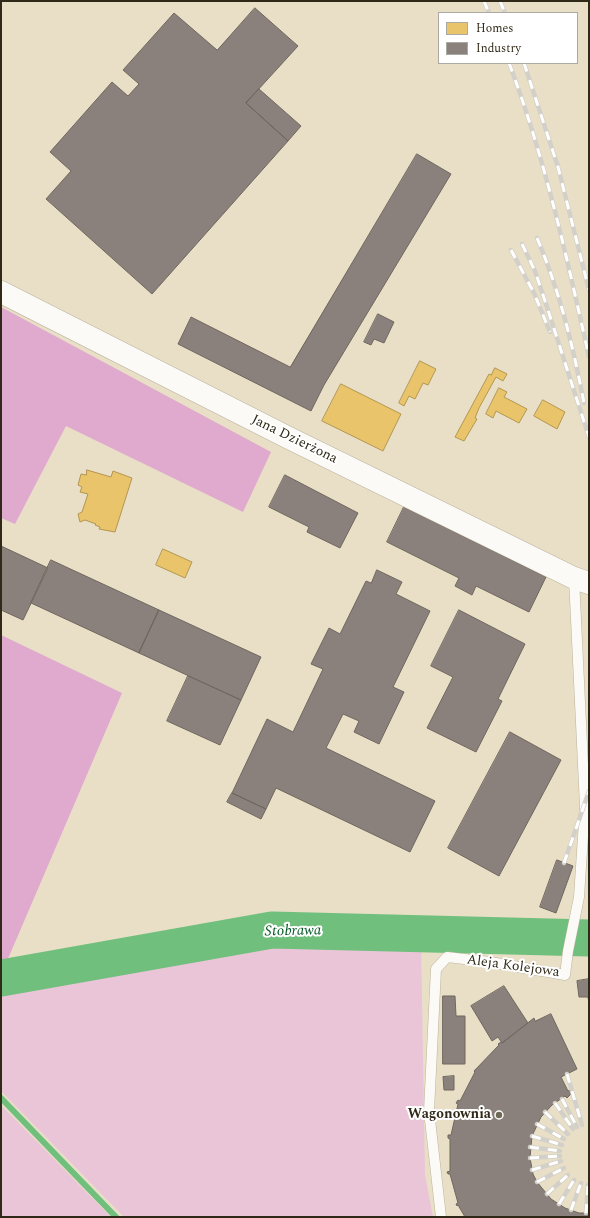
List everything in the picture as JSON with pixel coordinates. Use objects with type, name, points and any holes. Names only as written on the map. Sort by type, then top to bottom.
[{"type":"street","name":"Jana Dzierżona","points":[[1,292],[290,438],[582,581]]},
{"type":"lane","name":"Aleja Kolejowa","points":[[441,1217],[429,1111],[436,969],[447,957],[490,962],[565,976],[568,951],[579,897],[585,806],[582,581]]},
{"type":"shaded area","points":[[1,307],[271,452],[243,512],[66,426],[15,524],[1,518]]},
{"type":"shaded area","points":[[1,635],[122,693],[7,961],[1,963]]},
{"type":"shaded area","points":[[281,938],[421,939],[425,1175],[433,1217],[124,1217],[1,1091],[1,990]]},
{"type":"shaded area","points":[[1,1105],[111,1217],[1,1217]]},
{"type":"building: Homes","points":[[420,361],[436,369],[428,385],[423,383],[415,399],[409,396],[404,406],[399,403]]},
{"type":"building: Homes","points":[[495,368],[507,374],[503,381],[496,377],[479,408],[475,418],[477,419],[464,441],[455,437],[489,374],[491,375]]},
{"type":"building: Homes","points":[[341,384],[401,414],[383,451],[322,421]]},
{"type":"building: Homes","points":[[499,388],[507,392],[504,397],[527,409],[519,423],[496,411],[493,418],[486,414]]},
{"type":"building: Homes","points":[[543,400],[565,412],[557,429],[534,416]]},
{"type":"building: Homes","points":[[87,470],[111,477],[113,471],[132,478],[115,532],[99,529],[100,527],[95,525],[96,524],[85,520],[80,522],[78,514],[82,512],[88,494],[80,492],[82,487],[78,485],[81,474],[86,475]]},
{"type":"building: Homes","points":[[163,549],[192,562],[185,578],[156,565]]},
{"type":"building: Industry","points":[[255,8],[298,46],[246,103],[288,141],[152,294],[46,199],[71,171],[50,152],[112,82],[128,96],[139,84],[123,70],[174,13],[217,50]]},
{"type":"building: Industry","points":[[259,89],[301,126],[288,141],[246,103]]},
{"type":"building: Industry","points":[[417,154],[451,174],[324,385],[311,411],[178,344],[191,317],[290,367]]},
{"type":"building: Industry","points":[[378,314],[394,322],[384,343],[374,339],[371,345],[364,342]]},
{"type":"building: Industry","points":[[285,475],[358,513],[340,548],[307,532],[309,527],[269,507]]},
{"type":"building: Industry","points":[[404,507],[546,577],[529,612],[476,586],[472,595],[455,586],[459,578],[387,542]]},
{"type":"building: Industry","points":[[1,546],[48,568],[23,620],[1,610]]},
{"type":"building: Industry","points":[[51,560],[159,610],[139,653],[31,603]]},
{"type":"building: Industry","points":[[377,570],[402,582],[396,594],[430,611],[393,687],[404,692],[379,744],[354,732],[359,721],[343,714],[326,748],[435,801],[410,852],[276,788],[266,809],[232,793],[267,719],[293,732],[323,669],[311,664],[329,628],[340,634],[366,581],[371,583]]},
{"type":"building: Industry","points":[[159,610],[261,657],[241,700],[139,653]]},
{"type":"building: Industry","points":[[459,610],[525,644],[498,699],[502,701],[476,752],[427,728],[453,677],[431,666]]},
{"type":"building: Industry","points":[[188,676],[241,700],[220,745],[167,721]]},
{"type":"building: Industry","points":[[510,732],[561,760],[499,876],[448,848]]},
{"type":"building: Industry","points":[[232,793],[266,809],[261,819],[227,802]]},
{"type":"building: Industry","points":[[557,860],[573,866],[556,913],[540,907]]},
{"type":"building: Industry","points":[[589,979],[589,1004],[588,997],[579,997],[577,981]]},
{"type":"building: Industry","points":[[504,986],[528,1023],[502,1043],[498,1037],[492,1041],[471,1006]]},
{"type":"building: Industry","points":[[443,996],[455,996],[456,1016],[465,1016],[465,1064],[443,1064]]},
{"type":"building: Industry","name":"Wagonownia","points":[[551,1014],[577,1069],[561,1077],[571,1094],[567,1098],[565,1096],[552,1105],[541,1117],[532,1136],[530,1158],[533,1174],[537,1182],[551,1199],[565,1208],[579,1213],[589,1213],[589,1217],[465,1217],[456,1204],[458,1203],[450,1174],[447,1172],[450,1171],[450,1139],[448,1138],[448,1135],[451,1135],[458,1104],[456,1103],[458,1100],[460,1101],[475,1072],[474,1071],[499,1045],[498,1044],[501,1042],[502,1043],[534,1018],[535,1021]]},
{"type":"building: Industry","points":[[454,1076],[454,1090],[444,1090],[443,1077]]},
{"type":"waterway","name":"Stobrawa","points":[[1,978],[272,930],[589,938]]},
{"type":"waterway","points":[[1,1098],[116,1217]]},
{"type":"railway","points":[[484,1],[489,12]]},
{"type":"railway","points":[[500,1],[505,12]]},
{"type":"railway","points":[[509,64],[534,135],[554,208],[589,357]]},
{"type":"railway","points":[[524,64],[558,167],[589,290]]},
{"type":"railway","points":[[537,238],[565,319],[584,403]]},
{"type":"railway","points":[[522,244],[535,271],[589,437]]},
{"type":"railway","points":[[511,250],[534,293],[550,332]]},
{"type":"railway","points":[[564,863],[589,791]]},
{"type":"railway","points":[[567,1074],[582,1125]]},
{"type":"railway","points":[[562,1099],[577,1127]]},
{"type":"railway","points":[[555,1103],[573,1129]]},
{"type":"railway","points":[[545,1112],[568,1134]]},
{"type":"railway","points":[[537,1124],[564,1139]]},
{"type":"railway","points":[[532,1136],[562,1145]]},
{"type":"railway","points":[[530,1147],[560,1151]]},
{"type":"railway","points":[[530,1158],[560,1156]]},
{"type":"railway","points":[[532,1170],[561,1161]]},
{"type":"railway","points":[[537,1182],[564,1168]]},
{"type":"railway","points":[[547,1194],[568,1175]]},
{"type":"railway","points":[[559,1204],[574,1180]]},
{"type":"railway","points":[[571,1210],[581,1183]]},
{"type":"railway","points":[[586,1213],[588,1185]]},
{"type":"place","name":"Wagonownia","points":[[499,1115]]}]
